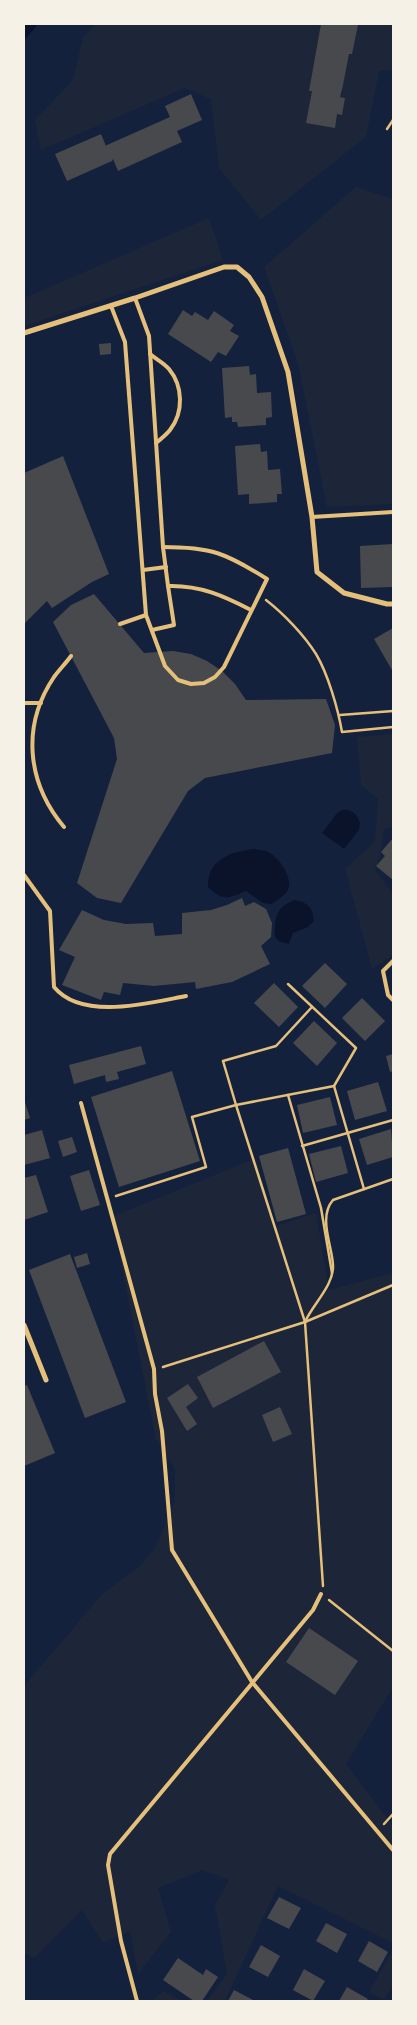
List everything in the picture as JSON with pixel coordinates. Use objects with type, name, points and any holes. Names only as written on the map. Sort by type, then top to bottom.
[{"type":"street","points":[[24,333],[111,306],[224,267],[237,266],[249,277],[262,297],[288,372],[312,517],[317,572],[344,593],[393,604]]},
{"type":"street","points":[[24,1325],[46,1380]]},
{"type":"lane","points":[[135,298],[149,336],[163,547],[174,625],[152,630]]},
{"type":"lane","points":[[111,306],[124,342],[146,615],[165,666],[173,676],[184,683],[204,683],[215,677],[224,667],[267,579],[243,564],[218,552],[192,547],[163,547]]},
{"type":"lane","points":[[150,354],[168,368],[177,381],[180,397],[179,413],[170,430],[156,443]]},
{"type":"lane","points":[[312,517],[393,512]]},
{"type":"lane","points":[[143,570],[166,567]]},
{"type":"lane","points":[[168,586],[184,585],[204,589],[228,598],[251,610]]},
{"type":"lane","points":[[120,624],[146,615]]},
{"type":"lane","points":[[64,827],[50,811],[32,763],[31,739],[41,704],[54,678],[71,656]]},
{"type":"lane","points":[[24,703],[41,704]]},
{"type":"lane","points":[[24,876],[50,911],[54,986],[61,995],[89,1006],[127,1006],[186,996]]},
{"type":"lane","points":[[393,960],[383,971],[388,995],[393,1000]]},
{"type":"lane","points":[[81,1103],[154,1369],[155,1394],[162,1431],[172,1550],[252,1682],[393,1850]]},
{"type":"lane","points":[[137,2001],[121,1941],[108,1866],[110,1854],[121,1838],[312,1610],[322,1594]]},
{"type":"path","points":[[387,130],[393,120]]},
{"type":"path","points":[[259,595],[278,610],[316,655],[339,715],[342,732],[393,727]]},
{"type":"path","points":[[339,715],[393,711]]},
{"type":"path","points":[[288,984],[356,1048],[334,1086],[364,1189]]},
{"type":"path","points":[[312,1007],[276,1046],[224,1061],[236,1105],[305,1322],[323,1581],[322,1594],[393,1651]]},
{"type":"path","points":[[112,1217],[116,1197],[206,1167],[192,1117],[236,1105],[334,1086]]},
{"type":"path","points":[[288,1095],[320,1208],[332,1277]]},
{"type":"path","points":[[302,1146],[393,1120]]},
{"type":"path","points":[[305,1322],[332,1277],[333,1265],[326,1216],[328,1206],[333,1200],[393,1179]]},
{"type":"path","points":[[154,1369],[305,1322],[393,1285]]},
{"type":"path","points":[[377,1831],[393,1814]]},
{"type":"shaded area","points":[[24,24],[38,24],[24,41]]},
{"type":"shaded area","points":[[96,24],[393,24],[393,70],[379,71],[366,137],[261,220],[219,168],[211,99],[185,88],[41,150],[35,120],[73,80],[83,37]]},
{"type":"shaded area","points":[[356,187],[393,199],[393,504],[327,507],[298,363],[264,267]]},
{"type":"shaded area","points":[[209,218],[223,260],[24,326],[24,298]]},
{"type":"shaded area","points":[[393,734],[393,826],[384,829],[381,851],[375,870],[393,894],[393,955],[372,969],[345,869],[375,842],[378,799],[361,785],[357,737]]},
{"type":"shaded area","points":[[342,810],[349,810],[354,813],[360,823],[359,830],[344,849],[322,833],[337,813]]},
{"type":"shaded area","points":[[254,849],[266,851],[275,856],[288,876],[289,887],[287,892],[272,904],[263,903],[246,891],[230,897],[222,897],[208,887],[209,877],[216,863],[237,852]]},
{"type":"shaded area","points":[[295,900],[309,906],[314,921],[308,927],[293,933],[289,944],[280,942],[275,937],[276,918],[284,906]]},
{"type":"shaded area","points":[[256,1158],[275,1226],[316,1213],[329,1290],[393,1273],[393,1687],[346,1764],[393,1826],[393,1943],[278,1886],[225,2001],[207,2001],[227,1974],[215,1905],[229,1880],[202,1870],[158,1888],[171,1932],[138,1974],[130,1931],[103,1943],[82,1910],[34,1958],[24,1953],[24,1686],[103,1593],[138,1568],[155,1548],[175,1501],[175,1469],[156,1439],[112,1217]]},
{"type":"shaded area","points":[[393,1950],[393,1985],[384,2000],[369,1992]]},
{"type":"shaded area","points":[[164,1991],[182,2001],[151,2001]]},
{"type":"building","points":[[321,24],[358,25],[352,54],[349,54],[340,97],[345,98],[342,115],[337,114],[335,128],[306,123],[312,91],[309,91]]},
{"type":"building","points":[[191,94],[202,120],[177,131],[182,142],[118,171],[113,159],[67,181],[55,154],[101,134],[106,146],[170,117],[165,106]]},
{"type":"building","points":[[183,310],[192,316],[195,312],[208,320],[214,311],[234,325],[230,331],[239,336],[226,356],[218,352],[211,362],[168,334]]},
{"type":"building","points":[[111,343],[111,354],[100,355],[99,344]]},
{"type":"building","points":[[249,366],[250,375],[256,374],[257,393],[271,392],[272,417],[266,418],[266,425],[238,427],[237,422],[232,422],[232,417],[225,418],[222,368]]},
{"type":"building","points":[[260,444],[261,452],[267,451],[268,470],[280,469],[282,494],[277,494],[277,502],[249,504],[249,494],[238,495],[235,446]]},
{"type":"building","points":[[63,456],[109,574],[92,582],[52,608],[47,601],[24,624],[24,473]]},
{"type":"building","points":[[393,544],[393,587],[361,588],[360,546]]},
{"type":"building","points":[[94,594],[144,653],[173,651],[191,654],[207,661],[222,671],[235,684],[246,700],[326,699],[335,725],[332,753],[205,778],[188,791],[121,903],[97,898],[77,883],[117,759],[114,738],[53,622],[71,605]]},
{"type":"building","points":[[393,628],[393,670],[392,670],[374,639]]},
{"type":"building","points":[[393,838],[393,880],[376,866],[385,856],[381,852]]},
{"type":"building","points":[[242,898],[245,906],[254,902],[266,909],[272,923],[271,937],[261,946],[270,964],[232,982],[196,989],[195,982],[154,986],[123,983],[120,995],[104,992],[101,1000],[62,985],[75,957],[59,950],[82,910],[104,920],[126,924],[153,923],[155,936],[182,934],[182,913],[211,910]]},
{"type":"building","points":[[325,963],[347,984],[325,1008],[302,986]]},
{"type":"building","points":[[274,983],[298,1007],[279,1027],[254,1003]]},
{"type":"building","points":[[362,998],[385,1021],[365,1041],[342,1018]]},
{"type":"building","points":[[314,1021],[337,1043],[317,1066],[293,1043]]},
{"type":"building","points":[[141,1046],[146,1064],[117,1072],[119,1079],[106,1082],[105,1075],[74,1084],[69,1065]]},
{"type":"building","points":[[393,1054],[393,1071],[390,1072],[386,1056]]},
{"type":"building","points":[[172,1071],[200,1161],[119,1187],[91,1097]]},
{"type":"building","points":[[378,1082],[387,1111],[355,1120],[347,1091]]},
{"type":"building","points":[[330,1097],[337,1125],[303,1133],[297,1105]]},
{"type":"building","points":[[24,1099],[30,1118],[24,1120]]},
{"type":"building","points":[[391,1129],[393,1157],[367,1165],[359,1139]]},
{"type":"building","points":[[42,1130],[50,1158],[24,1165],[24,1135]]},
{"type":"building","points":[[72,1137],[77,1152],[63,1157],[58,1141]]},
{"type":"building","points":[[341,1146],[348,1173],[316,1182],[309,1154]]},
{"type":"building","points":[[288,1148],[306,1214],[277,1222],[259,1156]]},
{"type":"building","points":[[89,1170],[100,1205],[81,1211],[70,1176]]},
{"type":"building","points":[[36,1175],[48,1212],[24,1220],[24,1178]]},
{"type":"building","points":[[87,1253],[90,1264],[77,1268],[74,1257]]},
{"type":"building","points":[[70,1254],[126,1402],[85,1418],[29,1270]]},
{"type":"building","points":[[264,1341],[281,1372],[213,1408],[197,1377]]},
{"type":"building","points":[[188,1384],[198,1398],[186,1407],[197,1424],[187,1431],[167,1398]]},
{"type":"building","points":[[27,1385],[55,1453],[24,1466],[24,1386]]},
{"type":"building","points":[[280,1407],[292,1434],[273,1442],[262,1415]]},
{"type":"building","points":[[309,1628],[358,1661],[335,1695],[286,1662]]},
{"type":"building","points":[[279,1897],[301,1908],[289,1929],[267,1918]]},
{"type":"building","points":[[326,1923],[347,1934],[337,1953],[316,1941]]},
{"type":"building","points":[[369,1941],[388,1952],[377,1972],[358,1961]]},
{"type":"building","points":[[261,1945],[280,1956],[268,1977],[249,1967]]},
{"type":"building","points":[[178,1958],[203,1975],[206,1969],[218,1977],[202,2001],[194,2001],[163,1980]]},
{"type":"building","points":[[304,1969],[325,1981],[313,2001],[293,1990]]},
{"type":"building","points":[[347,1987],[368,1999],[366,2001],[339,2001]]},
{"type":"building","points":[[234,1990],[255,2001],[228,2001]]}]
